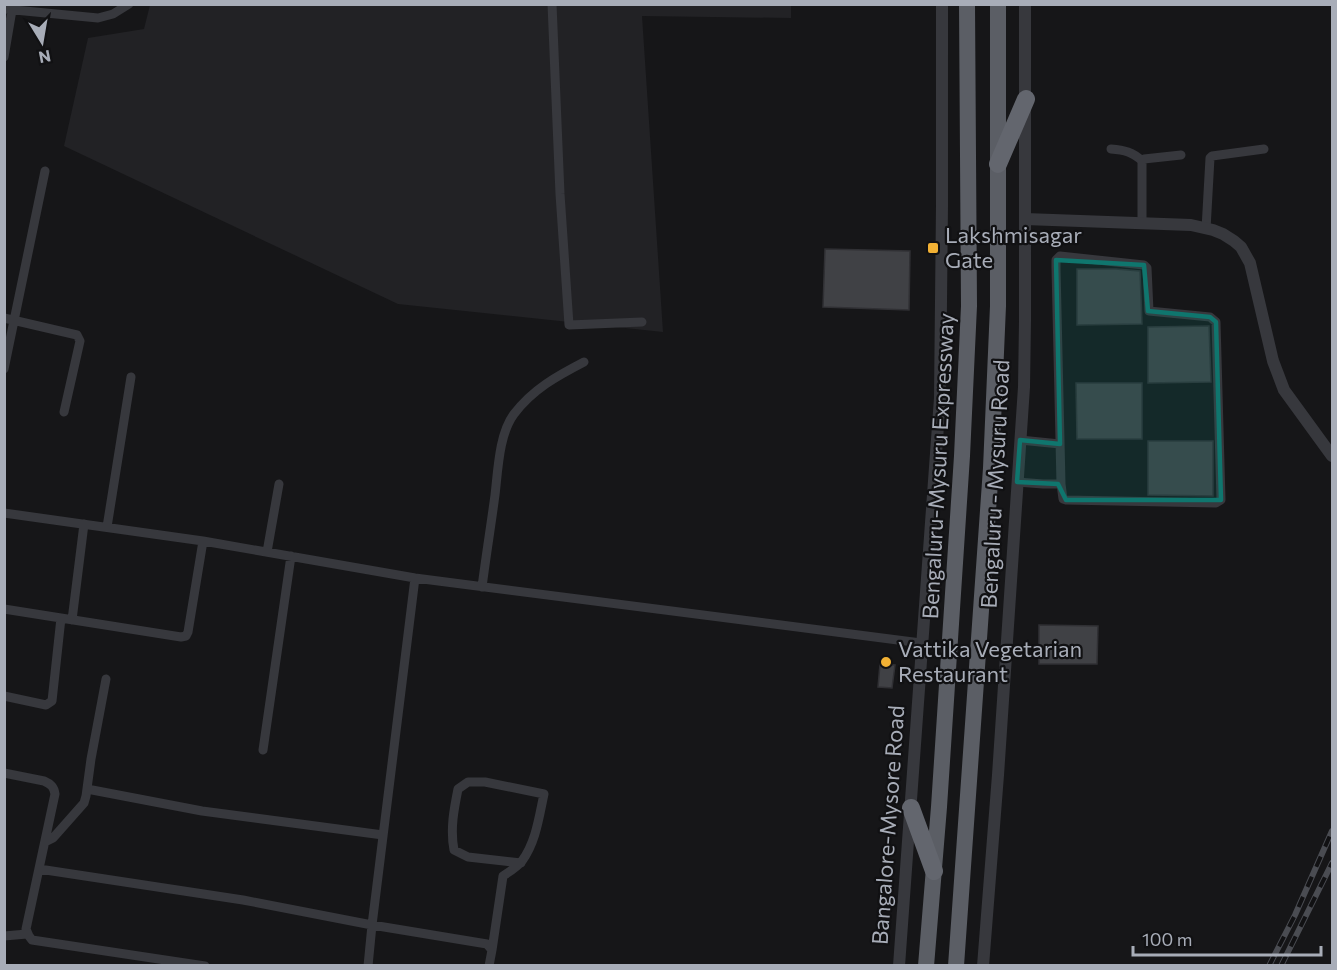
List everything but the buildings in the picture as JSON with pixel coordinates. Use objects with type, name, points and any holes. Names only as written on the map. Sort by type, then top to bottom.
[{"type":"highway","name":"Bengaluru-Mysuru Expressway","points":[[926,966],[962,456],[969,306],[967,4]]},
{"type":"highway","points":[[956,966],[991,468],[998,306],[998,4]]},
{"type":"highway","points":[[998,164],[1026,99]]},
{"type":"highway","points":[[911,808],[934,871]]},
{"type":"street","points":[[4,57],[8,10],[98,18],[114,14],[129,4]]},
{"type":"street","points":[[552,4],[560,194],[569,325],[642,322]]},
{"type":"street","name":"Bangalore-Mysore Road","points":[[899,966],[940,398],[942,4]]},
{"type":"street","name":"Bengaluru - Mysuru Road","points":[[983,966],[1024,387],[1025,4]]},
{"type":"street","points":[[1112,149],[1133,153],[1142,161],[1142,224]]},
{"type":"street","points":[[1206,229],[1210,158],[1264,149]]},
{"type":"street","points":[[1142,161],[1181,155]]},
{"type":"street","points":[[4,369],[9,319],[45,171]]},
{"type":"street","points":[[1025,219],[1191,225],[1213,230],[1234,240],[1250,263],[1273,361],[1284,390],[1332,456]]},
{"type":"street","points":[[1060,256],[1144,265],[1147,268],[1149,311],[1210,317],[1216,322],[1221,500],[1216,503],[1066,500],[1063,499],[1061,484],[1056,260],[1060,256]]},
{"type":"street","points":[[9,319],[77,335],[80,341],[64,412]]},
{"type":"street","points":[[482,586],[500,454],[505,432],[512,416],[543,385],[584,362]]},
{"type":"street","points":[[107,527],[131,377]]},
{"type":"street","points":[[1020,440],[1060,444]]},
{"type":"street","points":[[1017,482],[1061,484]]},
{"type":"street","points":[[267,552],[279,484]]},
{"type":"street","points":[[4,513],[203,541],[415,578],[921,643]]},
{"type":"street","points":[[72,620],[84,524]]},
{"type":"street","points":[[4,609],[186,636],[203,541]]},
{"type":"street","points":[[263,750],[291,556]]},
{"type":"street","points":[[368,966],[415,578]]},
{"type":"street","points":[[4,696],[46,705],[52,701],[61,618]]},
{"type":"street","points":[[45,842],[53,838],[84,803],[106,679]]},
{"type":"street","points":[[4,773],[44,781],[50,783],[54,788],[55,794],[26,929],[32,940],[205,966]]},
{"type":"street","points":[[489,966],[503,876],[520,863],[531,846],[544,794],[485,782],[468,782],[458,789],[451,837],[454,850],[468,857],[520,863]]},
{"type":"street","points":[[87,789],[202,811],[383,835]]},
{"type":"street","points":[[39,870],[243,900],[487,944],[492,950]]},
{"type":"street","points":[[4,936],[27,934]]},
{"type":"highlighted area","points":[[1056,260],[1144,265],[1148,311],[1210,317],[1216,322],[1221,500],[1066,500],[1058,484],[1017,482],[1020,440],[1060,444]]},
{"type":"shaded area","points":[[150,5],[791,5],[791,18],[642,16],[663,332],[398,304],[64,146],[88,38],[144,29]]},
{"type":"railway","points":[[1269,966],[1295,915],[1332,831]]},
{"type":"railway","points":[[1281,966],[1332,863]]},
{"type":"place","name":"Lakshmisagar Gate","points":[[933,248]]},
{"type":"place","name":"Vattika Vegetarian Restaurant","points":[[886,662]]}]
